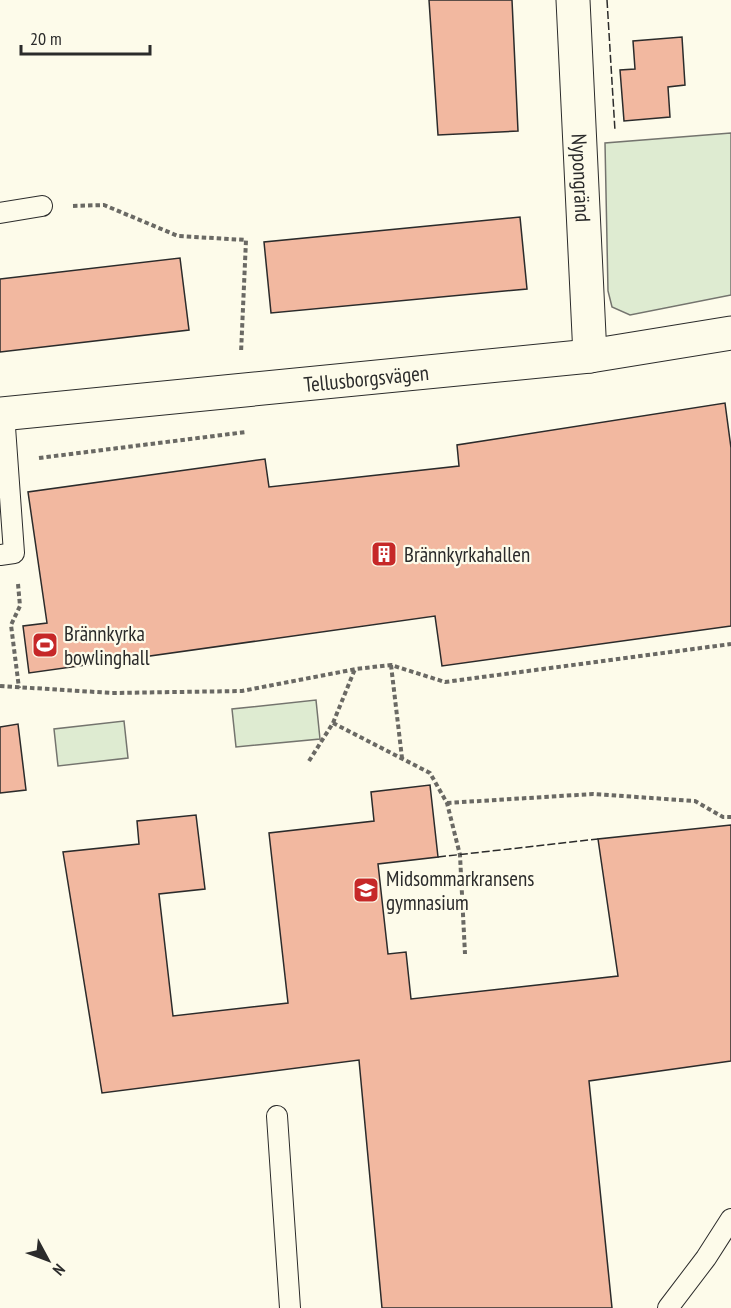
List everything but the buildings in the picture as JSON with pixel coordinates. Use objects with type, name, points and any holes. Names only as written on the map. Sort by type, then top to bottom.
[{"type":"street","name":"Nypongränd","points":[[573,0],[590,356]]},
{"type":"street","name":"Tellusborgsvägen","points":[[2,413],[590,356],[731,333]]},
{"type":"lane","points":[[0,213],[42,206]]},
{"type":"lane","points":[[2,413],[7,554]]},
{"type":"lane","points":[[277,1116],[290,1308]]},
{"type":"lane","points":[[668,1308],[706,1258],[731,1219]]},
{"type":"path","points":[[42,206],[104,205],[178,236],[246,240],[240,390]]},
{"type":"path","points":[[7,554],[20,606],[11,625],[19,688]]},
{"type":"path","points":[[0,686],[112,693],[242,691],[356,669],[391,665],[445,682],[731,644]]},
{"type":"path","points":[[391,665],[402,758]]},
{"type":"path","points":[[309,761],[333,723],[356,669]]},
{"type":"path","points":[[333,723],[430,773],[447,804],[460,855],[465,954]]},
{"type":"path","points":[[447,804],[593,794],[695,801],[723,817],[731,817]]},
{"type":"green space","points":[[731,133],[731,295],[630,315],[612,307],[608,291],[605,143]]},
{"type":"green space","points":[[316,700],[320,739],[236,747],[232,709]]},
{"type":"green space","points":[[124,721],[128,758],[58,766],[54,729]]},
{"type":"fence","points":[[607,0],[615,131]]},
{"type":"fence","points":[[438,857],[598,839]]},
{"type":"place","name":"Brännkyrkahallen","points":[[384,554]]},
{"type":"place","name":"Brännkyrka bowlinghall","points":[[45,645]]},
{"type":"place","name":"Midsommarkransens gymnasium","points":[[366,890]]}]
